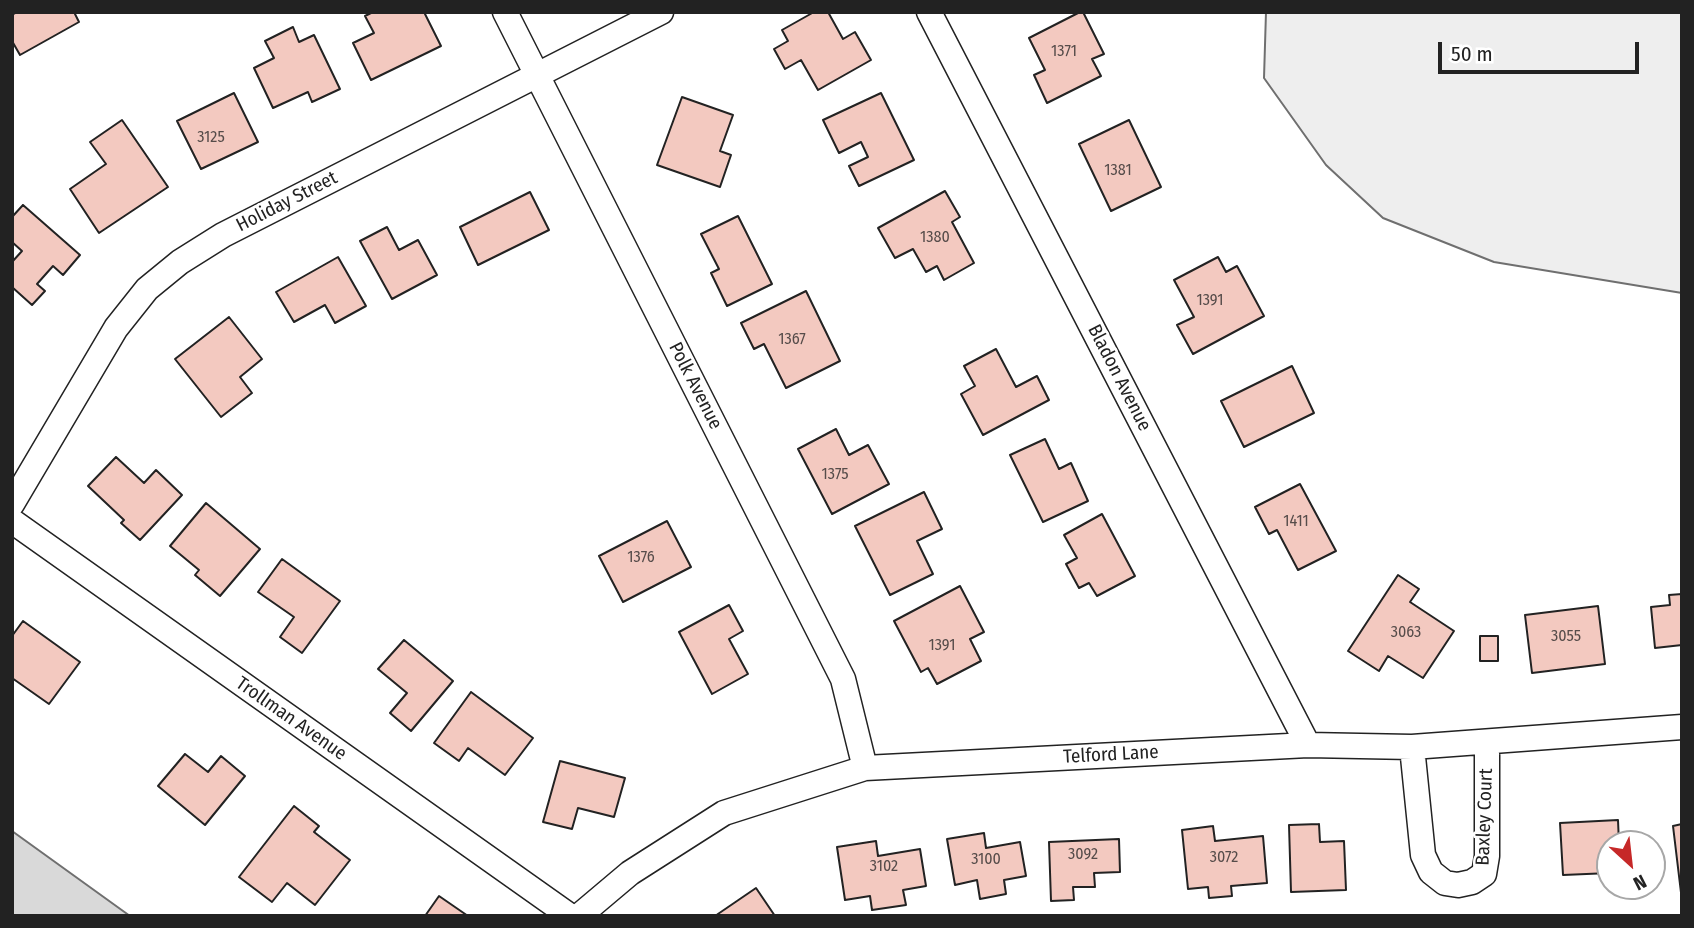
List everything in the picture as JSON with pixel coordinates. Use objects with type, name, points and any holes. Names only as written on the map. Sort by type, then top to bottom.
[{"type":"street","name":"Polk Avenue","points":[[505,12],[843,679],[865,768]]},
{"type":"street","name":"Holiday Street","points":[[12,505],[116,328],[147,289],[180,262],[223,234],[661,12]]},
{"type":"street","name":"Bladon Avenue","points":[[929,12],[1308,745]]},
{"type":"street","name":"Trollman Avenue","points":[[12,521],[570,916]]},
{"type":"street","name":"Telford Lane","points":[[579,916],[630,873],[724,813],[865,768],[1308,745],[1412,747],[1682,727]]},
{"type":"street","name":"Baxley Court","points":[[1412,747],[1423,855],[1431,872],[1445,883],[1458,885],[1484,874],[1487,856],[1487,742]]},
{"type":"shaded area","points":[[1266,12],[1682,12],[1682,293],[1494,262],[1383,218],[1326,165],[1264,78]]},
{"type":"shaded area","points":[[12,831],[130,916],[12,916]]},
{"type":"building","points":[[17,12],[74,12],[79,22],[20,55],[12,41],[12,15]]},
{"type":"building","points":[[373,12],[424,12],[441,46],[371,80],[353,43],[374,33],[365,16]]},
{"type":"building","points":[[814,12],[828,12],[843,39],[855,32],[871,60],[818,90],[801,60],[785,69],[774,49],[788,41],[782,30]]},
{"type":"building","points":[[1083,12],[1104,54],[1092,59],[1101,76],[1047,103],[1034,75],[1045,70],[1029,38]]},
{"type":"building","points":[[293,27],[299,42],[314,35],[340,89],[312,102],[308,92],[273,108],[254,68],[274,58],[265,41]]},
{"type":"building","points":[[234,93],[258,142],[201,169],[177,121]]},
{"type":"building","points":[[881,93],[914,160],[859,186],[849,166],[868,157],[861,142],[839,153],[823,120]]},
{"type":"building","points":[[682,97],[733,115],[720,151],[731,155],[720,187],[657,165]]},
{"type":"building","points":[[122,120],[168,187],[99,233],[70,189],[106,164],[90,142]]},
{"type":"building","points":[[1129,120],[1161,187],[1111,211],[1079,144]]},
{"type":"building","points":[[945,191],[960,217],[952,222],[974,263],[944,280],[937,266],[926,272],[913,249],[895,258],[878,228]]},
{"type":"building","points":[[530,192],[549,230],[478,265],[460,227]]},
{"type":"building","points":[[23,205],[80,255],[63,275],[53,266],[37,284],[45,291],[32,305],[12,287],[12,262],[22,251],[12,242],[12,217]]},
{"type":"building","points":[[738,216],[772,284],[727,306],[711,273],[719,269],[701,234]]},
{"type":"building","points":[[387,227],[399,250],[418,240],[437,275],[392,299],[360,241]]},
{"type":"building","points":[[338,257],[366,306],[335,323],[325,305],[294,322],[276,292]]},
{"type":"building","points":[[1218,257],[1226,272],[1237,266],[1264,316],[1193,354],[1177,325],[1194,317],[1174,280]]},
{"type":"building","points":[[806,291],[840,361],[786,388],[764,344],[754,349],[741,323]]},
{"type":"building","points":[[229,317],[262,359],[240,377],[252,393],[221,417],[175,359]]},
{"type":"building","points":[[996,349],[1016,387],[1037,376],[1049,400],[983,435],[961,394],[975,386],[964,366]]},
{"type":"building","points":[[1292,366],[1314,413],[1244,447],[1221,401]]},
{"type":"building","points":[[836,429],[849,455],[868,445],[889,484],[832,514],[798,449]]},
{"type":"building","points":[[1045,439],[1059,469],[1071,463],[1088,501],[1043,522],[1010,455]]},
{"type":"building","points":[[116,457],[144,483],[156,470],[182,495],[140,540],[121,523],[124,520],[88,486]]},
{"type":"building","points":[[1300,484],[1336,551],[1298,570],[1277,530],[1269,534],[1255,507]]},
{"type":"building","points":[[924,492],[942,529],[917,541],[933,574],[890,595],[855,526]]},
{"type":"building","points":[[206,503],[260,549],[220,596],[195,575],[199,570],[170,546]]},
{"type":"building","points":[[1102,514],[1135,576],[1097,596],[1089,583],[1079,588],[1066,564],[1077,558],[1064,535]]},
{"type":"building","points":[[667,521],[691,567],[623,602],[599,556]]},
{"type":"building","points":[[282,559],[340,601],[302,653],[280,637],[294,617],[258,592]]},
{"type":"building","points":[[1398,575],[1419,589],[1410,602],[1454,631],[1423,678],[1388,656],[1379,671],[1348,651]]},
{"type":"building","points":[[960,586],[984,632],[970,639],[981,661],[937,684],[928,668],[921,672],[894,621]]},
{"type":"building","points":[[1682,594],[1682,645],[1655,648],[1651,607],[1670,605],[1669,595]]},
{"type":"building","points":[[729,605],[743,631],[729,639],[748,674],[712,694],[679,632]]},
{"type":"building","points":[[1598,606],[1605,664],[1532,673],[1525,615]]},
{"type":"building","points":[[23,621],[80,662],[49,704],[12,678],[12,636]]},
{"type":"building","points":[[1480,636],[1498,636],[1498,661],[1480,661]]},
{"type":"building","points":[[404,640],[453,681],[411,731],[390,713],[407,693],[378,669]]},
{"type":"building","points":[[471,692],[533,738],[505,775],[468,748],[459,761],[434,743]]},
{"type":"building","points":[[185,754],[208,772],[221,756],[245,776],[205,825],[158,786]]},
{"type":"building","points":[[560,761],[625,778],[614,817],[578,808],[572,829],[543,822]]},
{"type":"building","points":[[294,806],[319,826],[314,832],[350,860],[315,905],[287,883],[272,902],[239,877]]},
{"type":"building","points":[[1618,820],[1618,830],[1596,830],[1596,874],[1563,875],[1560,823]]},
{"type":"building","points":[[1319,824],[1320,842],[1344,841],[1346,890],[1291,892],[1289,825]]},
{"type":"building","points":[[1682,824],[1682,901],[1673,826]]},
{"type":"building","points":[[1213,826],[1215,841],[1263,836],[1267,883],[1231,886],[1232,896],[1209,898],[1208,887],[1188,889],[1182,830]]},
{"type":"building","points":[[984,833],[986,848],[1020,842],[1026,876],[1004,880],[1006,894],[980,899],[977,880],[955,885],[947,839]]},
{"type":"building","points":[[1119,839],[1120,872],[1094,873],[1095,887],[1073,887],[1074,900],[1051,901],[1049,842]]},
{"type":"building","points":[[876,841],[878,856],[920,849],[926,886],[903,890],[906,905],[872,910],[870,896],[845,900],[837,847]]},
{"type":"building","points":[[756,888],[775,916],[715,916]]},
{"type":"building","points":[[439,896],[468,916],[425,916]]}]
